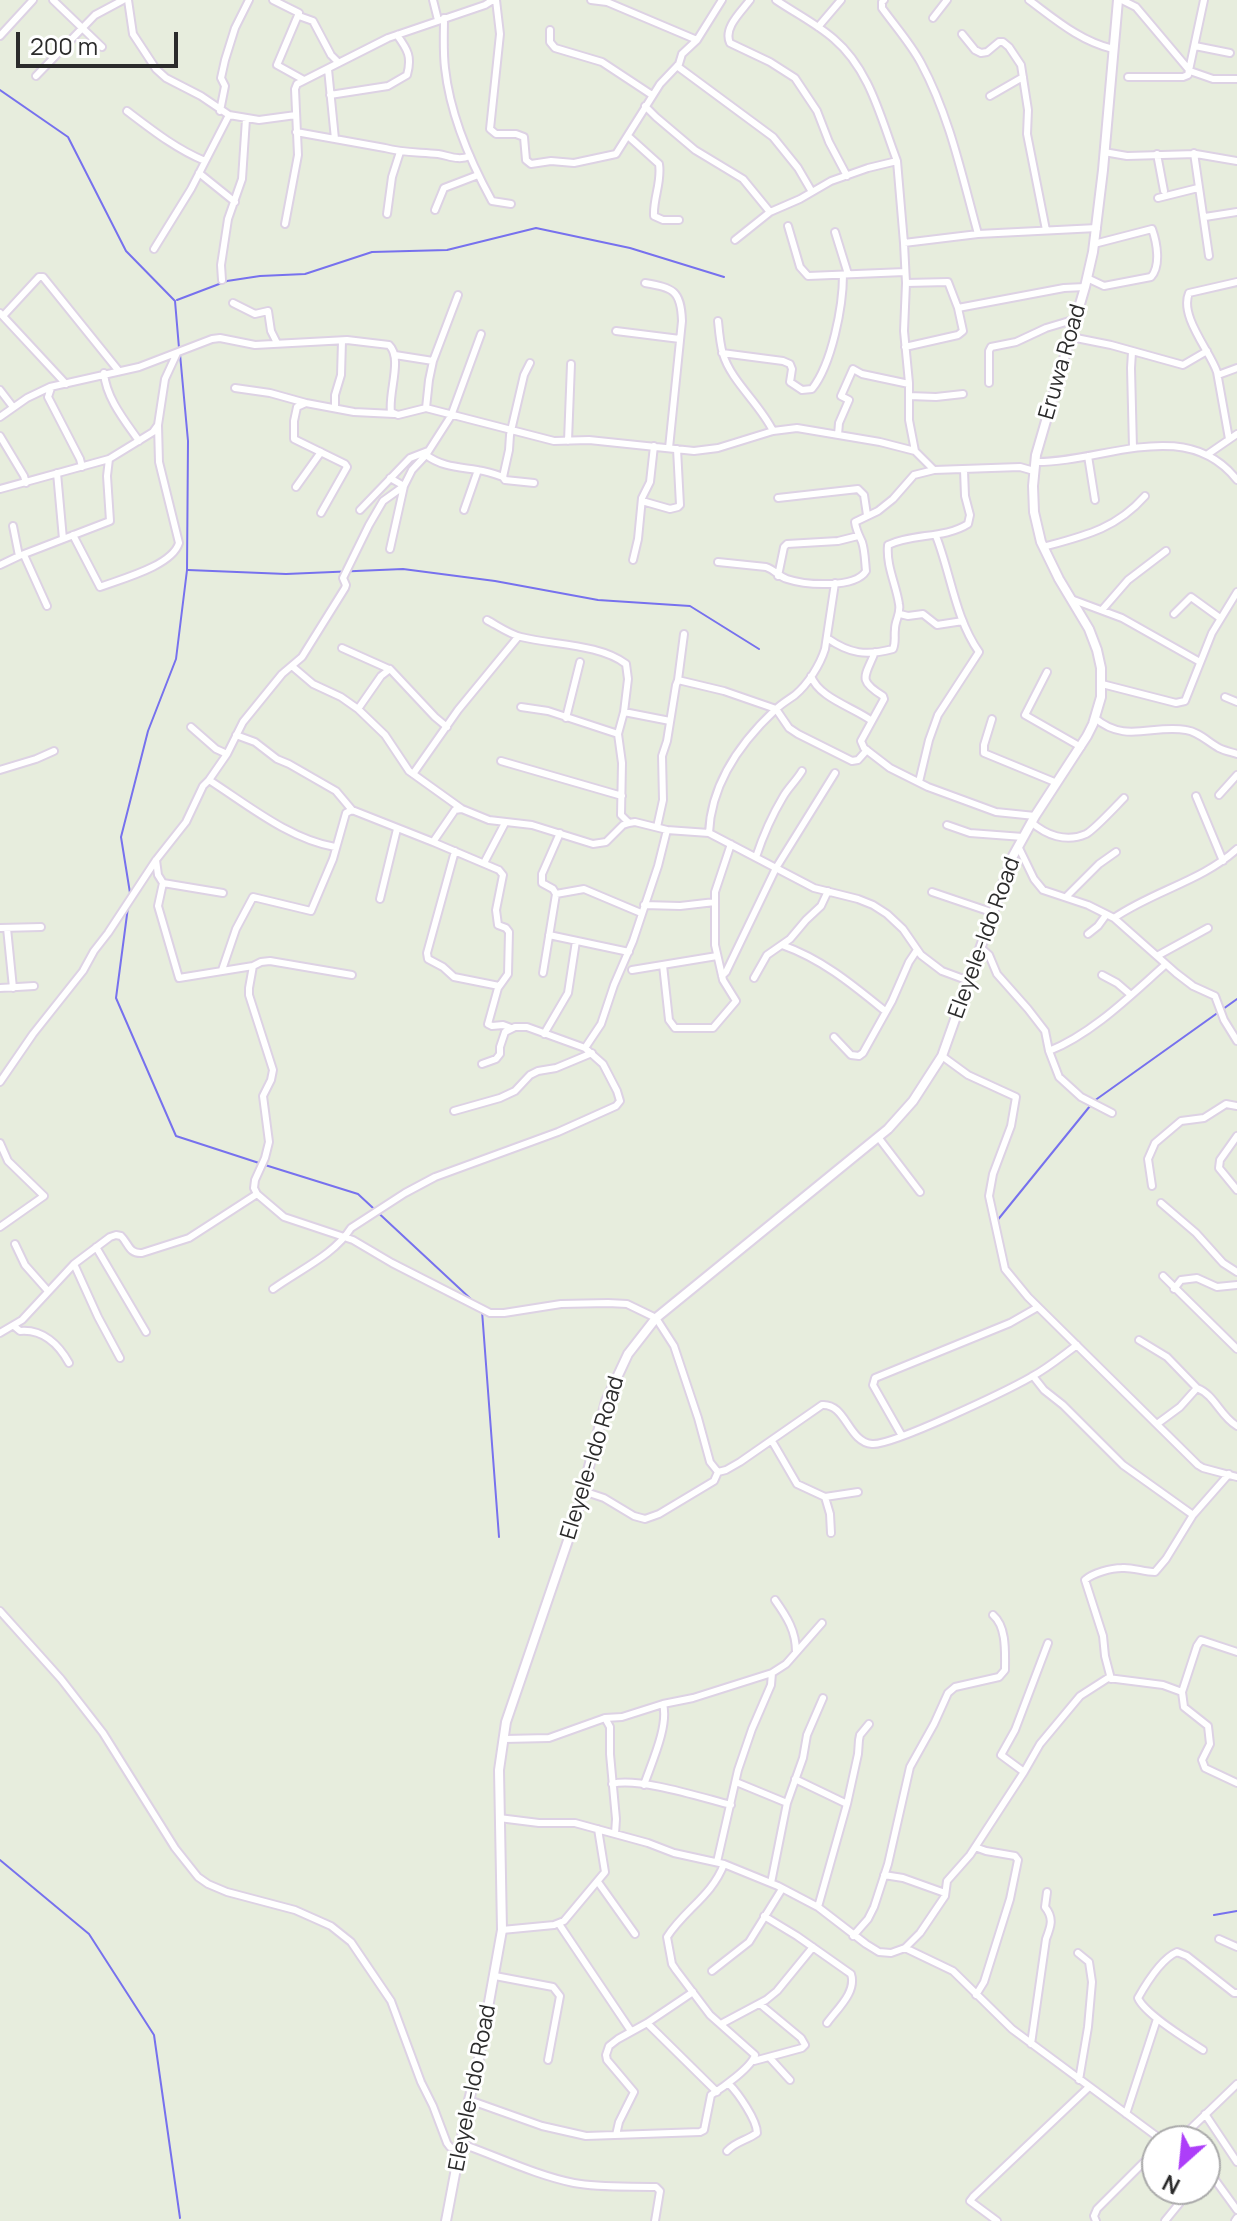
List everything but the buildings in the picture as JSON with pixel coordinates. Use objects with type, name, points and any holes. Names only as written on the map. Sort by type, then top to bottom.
[{"type":"main road","name":"Eruwa Road","points":[[1096,714],[1102,684],[1097,650],[1089,629],[1043,547],[1034,512],[1035,463],[1086,282],[1097,228],[1120,0]]},
{"type":"main road","name":"Eleyele-Ido Road","points":[[446,2221],[502,1930],[499,1770],[506,1722],[583,1491],[612,1386],[628,1354],[656,1318],[878,1137],[913,1101],[942,1056],[1005,875],[1020,842],[1081,747],[1096,714]]},
{"type":"street","points":[[0,36],[33,0]]},
{"type":"street","points":[[53,0],[102,47]]},
{"type":"street","points":[[36,76],[95,15],[126,0],[133,34],[156,69],[181,87],[229,115],[259,120],[296,115]]},
{"type":"street","points":[[220,111],[225,86],[221,78],[225,60],[235,28],[249,0]]},
{"type":"street","points":[[273,0],[298,11],[299,16],[277,63],[280,68],[304,80]]},
{"type":"street","points":[[433,0],[441,19],[448,87],[470,156],[492,201],[511,204]]},
{"type":"street","points":[[285,224],[298,155],[295,89],[304,80],[397,35],[494,0],[500,34],[490,129],[493,133],[521,135],[525,141],[526,160],[531,164],[551,161],[574,163],[614,155],[619,151],[652,95],[677,66],[682,54],[697,40],[722,0]]},
{"type":"street","points":[[591,0],[607,2],[697,40]]},
{"type":"street","points":[[750,0],[728,30],[730,43],[795,78],[817,111],[847,176]]},
{"type":"street","points":[[776,0],[843,47],[860,68],[897,161],[906,283],[905,347],[909,420],[915,451]]},
{"type":"street","points":[[818,27],[841,0]]},
{"type":"street","points":[[884,0],[882,8],[920,60],[938,100],[964,175],[978,234]]},
{"type":"street","points":[[933,18],[947,0]]},
{"type":"street","points":[[1029,0],[1074,34],[1113,49]]},
{"type":"street","points":[[1120,0],[1142,13],[1190,71],[1213,79],[1237,79]]},
{"type":"street","points":[[1128,77],[1188,75],[1204,0]]},
{"type":"street","points":[[299,16],[313,21],[331,55],[339,63]]},
{"type":"street","points":[[550,30],[550,42],[555,48],[602,62],[652,95]]},
{"type":"street","points":[[962,34],[981,53],[999,42],[1005,43],[1019,60],[1028,110],[1027,134],[1046,230]]},
{"type":"street","points":[[330,95],[388,86],[407,75],[410,63],[406,47],[397,35]]},
{"type":"street","points":[[1195,46],[1230,53]]},
{"type":"street","points":[[677,66],[773,137],[798,168],[812,192]]},
{"type":"street","points":[[328,69],[335,139]]},
{"type":"street","points":[[990,96],[1023,77]]},
{"type":"street","points":[[645,106],[695,150],[743,179],[770,212]]},
{"type":"street","points":[[127,111],[166,140],[205,161]]},
{"type":"street","points":[[154,249],[229,115]]},
{"type":"street","points":[[222,280],[228,219],[242,179],[246,119]]},
{"type":"street","points":[[296,132],[400,152],[437,154],[460,160],[470,156]]},
{"type":"street","points":[[628,136],[659,164],[654,216],[663,220],[679,220]]},
{"type":"street","points":[[387,214],[392,177],[400,152]]},
{"type":"street","points":[[1104,152],[1127,156],[1194,153],[1237,161]]},
{"type":"street","points":[[1194,153],[1209,256]]},
{"type":"street","points":[[1157,154],[1164,191]]},
{"type":"street","points":[[735,240],[770,212],[831,181],[897,161]]},
{"type":"street","points":[[199,173],[235,202]]},
{"type":"street","points":[[435,210],[444,188],[478,175]]},
{"type":"street","points":[[1158,198],[1198,188]]},
{"type":"street","points":[[1205,217],[1237,212]]},
{"type":"street","points":[[788,226],[804,273],[815,277],[905,272]]},
{"type":"street","points":[[904,243],[978,234],[1097,228]]},
{"type":"street","points":[[958,308],[1086,282],[1104,286],[1155,274],[1157,267],[1152,229],[1094,244]]},
{"type":"street","points":[[722,353],[783,361],[790,364],[792,369],[790,382],[802,390],[812,389],[819,380],[833,340],[843,300],[846,274],[835,232]]},
{"type":"street","points":[[66,384],[1,314],[39,277],[43,277],[118,370]]},
{"type":"street","points":[[905,347],[963,331],[947,281],[906,283]]},
{"type":"street","points":[[1229,439],[1218,375],[1195,332],[1187,296],[1237,282]]},
{"type":"street","points":[[645,283],[665,286],[678,296],[682,307],[669,448]]},
{"type":"street","points":[[426,408],[433,361],[458,295]]},
{"type":"street","points":[[233,303],[255,314],[268,311],[271,331],[277,343]]},
{"type":"street","points":[[989,383],[991,347],[1016,342],[1076,319]]},
{"type":"street","points":[[718,321],[722,353],[773,431]]},
{"type":"street","points":[[0,330],[9,322]]},
{"type":"street","points":[[616,331],[680,339]]},
{"type":"street","points":[[390,549],[404,486],[451,416],[481,334]]},
{"type":"street","points":[[1071,337],[1183,365],[1207,351]]},
{"type":"street","points":[[0,417],[53,386],[139,367],[220,338],[255,345],[342,341],[389,345],[395,355],[390,404],[394,414]]},
{"type":"street","points":[[335,407],[341,375],[342,341]]},
{"type":"street","points":[[1132,352],[1133,448]]},
{"type":"street","points":[[73,535],[100,587],[138,573],[171,557],[176,551],[179,543],[159,462],[158,425],[165,379],[177,353]]},
{"type":"street","points":[[395,355],[433,361]]},
{"type":"street","points":[[503,477],[524,375],[530,363]]},
{"type":"street","points":[[568,441],[571,364]]},
{"type":"street","points":[[1218,375],[1237,368]]},
{"type":"street","points":[[838,435],[839,423],[849,400],[841,396],[853,369],[862,374],[909,384]]},
{"type":"street","points":[[104,373],[106,388],[139,441]]},
{"type":"street","points":[[53,386],[48,397],[82,467]]},
{"type":"street","points":[[235,388],[354,412],[409,414],[426,408],[554,441],[589,440],[694,451],[797,428],[915,451],[934,470]]},
{"type":"street","points":[[0,390],[13,407]]},
{"type":"street","points":[[909,396],[963,394]]},
{"type":"street","points":[[306,403],[297,407],[294,439],[347,467],[321,513]]},
{"type":"street","points":[[0,489],[109,459],[153,432],[158,425]]},
{"type":"street","points":[[1208,454],[1237,434]]},
{"type":"street","points":[[0,436],[26,483]]},
{"type":"street","points":[[633,560],[642,501],[650,482],[654,446]]},
{"type":"street","points":[[718,562],[766,567],[778,576],[812,585],[859,578],[864,575],[865,557],[855,522],[878,511],[914,475],[934,470],[1020,467],[1133,448],[1170,446],[1208,454],[1237,480]]},
{"type":"street","points":[[642,501],[670,509],[680,505],[677,449]]},
{"type":"street","points":[[296,487],[321,452]]},
{"type":"street","points":[[427,453],[434,461],[456,468],[478,470],[515,482],[534,483]]},
{"type":"street","points":[[360,510],[410,458],[427,453]]},
{"type":"street","points":[[1088,456],[1095,500]]},
{"type":"street","points":[[0,565],[110,521],[109,459]]},
{"type":"street","points":[[1020,467],[1035,463]]},
{"type":"street","points":[[464,510],[478,470]]},
{"type":"street","points":[[827,638],[839,647],[858,653],[893,649],[894,626],[900,606],[891,580],[888,545],[965,527],[970,515],[964,470]]},
{"type":"street","points":[[57,473],[63,539]]},
{"type":"street","points":[[390,478],[404,486]]},
{"type":"street","points":[[0,1082],[83,971],[156,860],[186,822],[203,786],[227,754],[243,722],[282,674],[302,657],[345,588],[343,578],[383,501],[404,486]]},
{"type":"street","points":[[778,498],[858,489],[864,495],[867,515]]},
{"type":"street","points":[[1043,547],[1093,533],[1135,507],[1145,496]]},
{"type":"street","points":[[13,526],[14,542],[47,606]]},
{"type":"street","points":[[778,576],[787,544],[858,536]]},
{"type":"street","points":[[919,782],[938,715],[979,654],[963,621],[936,536]]},
{"type":"street","points":[[1102,610],[1128,580],[1166,551]]},
{"type":"street","points":[[709,833],[713,802],[736,754],[776,709],[796,694],[823,654],[835,583]]},
{"type":"street","points":[[1102,684],[1180,703],[1185,701],[1212,633],[1237,592]]},
{"type":"street","points":[[1174,614],[1191,597],[1220,618]]},
{"type":"street","points":[[1071,599],[1129,622],[1200,662]]},
{"type":"street","points":[[900,614],[923,614],[937,625],[963,621]]},
{"type":"street","points":[[487,620],[518,637],[582,647],[623,662],[628,667],[624,712],[618,734],[622,763],[621,815],[629,823]]},
{"type":"street","points":[[657,827],[663,800],[662,756],[684,634]]},
{"type":"street","points":[[413,774],[518,637]]},
{"type":"street","points":[[823,654],[839,647]]},
{"type":"street","points":[[342,648],[391,669],[447,727]]},
{"type":"street","points":[[875,652],[865,682],[884,699],[861,741],[867,750],[890,768],[986,809],[1033,819],[1042,831],[1055,837],[1088,833],[1124,798]]},
{"type":"street","points":[[566,718],[580,662]]},
{"type":"street","points":[[293,667],[313,684],[358,709],[385,735],[413,774],[462,809],[489,820],[532,825],[593,844],[606,842],[623,825],[635,822],[667,830],[709,833],[814,888],[858,899],[887,914],[903,929],[921,955],[942,971],[969,981]]},
{"type":"street","points":[[358,709],[389,669]]},
{"type":"street","points":[[1047,672],[1025,715],[1081,747]]},
{"type":"street","points":[[811,676],[818,689],[872,721]]},
{"type":"street","points":[[678,680],[724,691],[776,709],[789,728],[852,761],[858,760],[867,750]]},
{"type":"street","points":[[1225,697],[1237,702]]},
{"type":"street","points":[[521,707],[548,711],[618,734]]},
{"type":"street","points":[[624,712],[670,721]]},
{"type":"street","points":[[1096,714],[1107,729],[1144,733],[1187,730],[1217,747],[1236,752]]},
{"type":"street","points":[[992,719],[984,753],[1057,783]]},
{"type":"street","points":[[191,727],[216,749],[227,754]]},
{"type":"street","points":[[236,735],[255,742],[277,759],[336,791],[352,810],[499,870],[504,877],[495,917],[498,925],[509,932],[508,970],[499,986],[488,1024],[512,1028]]},
{"type":"street","points":[[0,770],[54,751]]},
{"type":"street","points":[[501,761],[622,796]]},
{"type":"street","points":[[756,857],[766,827],[785,793],[802,771]]},
{"type":"street","points":[[722,976],[776,868],[835,773]]},
{"type":"street","points":[[1219,795],[1237,775]]},
{"type":"street","points":[[209,780],[276,824],[317,844],[335,847]]},
{"type":"street","points":[[1196,796],[1223,861]]},
{"type":"street","points":[[433,842],[455,810],[462,809]]},
{"type":"street","points":[[222,970],[251,899],[256,896],[311,911],[333,859],[346,813],[352,810]]},
{"type":"street","points":[[484,863],[505,823]]},
{"type":"street","points":[[947,825],[970,833],[1020,842],[1024,861],[1039,886],[1114,918],[1165,965],[1193,986],[1215,996],[1224,1020],[1237,1041]]},
{"type":"street","points":[[380,899],[397,829]]},
{"type":"street","points":[[454,1111],[500,1098],[515,1091],[530,1075],[556,1068],[588,1051],[629,952],[667,830]]},
{"type":"street","points":[[543,973],[556,894],[542,883],[542,874],[560,833]]},
{"type":"street","points":[[663,965],[669,1020],[675,1028],[709,1029],[718,1024],[736,1001],[722,976],[717,956],[715,902],[721,870],[731,844]]},
{"type":"street","points":[[1114,918],[1223,861],[1237,849]]},
{"type":"street","points":[[455,851],[427,953],[428,959],[454,977],[499,986]]},
{"type":"street","points":[[1066,897],[1099,864],[1116,852]]},
{"type":"street","points":[[156,860],[158,875],[163,883],[158,906],[177,977],[270,961],[352,975]]},
{"type":"street","points":[[163,883],[223,893]]},
{"type":"street","points":[[556,894],[584,889],[641,913]]},
{"type":"street","points":[[754,978],[767,955],[782,945],[821,906],[828,891]]},
{"type":"street","points":[[932,892],[994,913]]},
{"type":"street","points":[[644,905],[680,906],[715,902]]},
{"type":"street","points":[[1088,934],[1106,915]]},
{"type":"street","points":[[13,988],[3,928],[41,927]]},
{"type":"street","points":[[1157,956],[1208,928]]},
{"type":"street","points":[[549,935],[629,952]]},
{"type":"street","points":[[544,1034],[568,993],[576,941]]},
{"type":"street","points":[[782,945],[826,966],[885,1011]]},
{"type":"street","points":[[981,948],[989,955],[997,974],[1045,1031],[1059,1077],[1081,1097],[1112,1113]]},
{"type":"street","points":[[834,1037],[851,1055],[863,1053],[917,950]]},
{"type":"street","points":[[632,970],[717,956]]},
{"type":"street","points":[[1049,1051],[1087,1030],[1165,965]]},
{"type":"street","points":[[253,966],[249,995],[273,1070],[263,1096],[269,1142],[255,1180],[257,1194],[284,1217],[346,1237],[490,1313],[561,1304],[608,1303],[627,1304],[656,1318],[674,1346],[710,1462],[718,1472]]},
{"type":"street","points":[[1102,975],[1131,995]]},
{"type":"street","points":[[0,988],[34,986]]},
{"type":"street","points":[[273,1289],[335,1247],[351,1228],[405,1193],[435,1177],[558,1132],[616,1106],[620,1101],[603,1064],[588,1051],[527,1027],[505,1032],[500,1054],[496,1059],[482,1064]]},
{"type":"street","points":[[942,1056],[968,1075],[1016,1097],[1011,1126],[989,1190],[1005,1269],[1038,1307],[1200,1467],[1237,1477]]},
{"type":"street","points":[[1152,1186],[1148,1159],[1155,1143],[1181,1121],[1204,1118],[1226,1104],[1237,1106]]},
{"type":"street","points":[[1237,1136],[1220,1160],[1219,1168],[1237,1190]]},
{"type":"street","points":[[878,1137],[920,1192]]},
{"type":"street","points":[[0,1143],[8,1161],[44,1196],[0,1227]]},
{"type":"street","points":[[0,1333],[28,1315],[74,1264],[110,1237],[116,1235],[124,1238],[136,1254],[177,1243],[207,1228],[257,1194]]},
{"type":"street","points":[[1161,1203],[1196,1233],[1223,1263],[1237,1272]]},
{"type":"street","points":[[15,1244],[25,1265],[48,1291]]},
{"type":"street","points":[[96,1247],[146,1332]]},
{"type":"street","points":[[74,1264],[120,1358]]},
{"type":"street","points":[[1163,1276],[1237,1349]]},
{"type":"street","points":[[1174,1289],[1181,1280],[1197,1278],[1217,1287],[1237,1285]]},
{"type":"street","points":[[902,1436],[873,1385],[875,1378],[1010,1323],[1038,1307]]},
{"type":"street","points":[[14,1326],[20,1331],[31,1330],[45,1336],[62,1351],[69,1363]]},
{"type":"street","points":[[1139,1340],[1167,1357],[1210,1397],[1225,1418],[1237,1426]]},
{"type":"street","points":[[583,1491],[645,1519],[714,1481],[718,1472],[733,1467],[826,1404],[836,1409],[853,1432],[867,1444],[881,1445],[1033,1376],[1077,1345]]},
{"type":"street","points":[[1033,1376],[1123,1465],[1193,1515]]},
{"type":"street","points":[[1157,1424],[1180,1407],[1197,1388]]},
{"type":"street","points":[[772,1441],[795,1483],[825,1497],[858,1492]]},
{"type":"street","points":[[1111,1679],[1103,1636],[1085,1580],[1088,1576],[1123,1567],[1155,1572],[1193,1515],[1229,1474]]},
{"type":"street","points":[[825,1497],[831,1533]]},
{"type":"street","points":[[775,1600],[795,1636],[796,1652]]},
{"type":"street","points":[[0,1611],[93,1720],[175,1848],[198,1877],[217,1889],[277,1904],[306,1915],[331,1926],[351,1942],[391,2001],[421,2082],[450,2147],[505,2159],[519,2167],[570,2182],[656,2187],[660,2191],[655,2221]]},
{"type":"street","points":[[853,1936],[870,1915],[884,1875],[910,1767],[948,1693],[955,1687],[999,1677],[1005,1670],[1002,1629],[993,1615]]},
{"type":"street","points":[[504,1739],[549,1738],[605,1718],[622,1717],[693,1698],[772,1673],[786,1664],[822,1623]]},
{"type":"street","points":[[1237,1652],[1201,1640],[1182,1692],[1184,1707],[1208,1726],[1210,1744],[1202,1760],[1205,1768],[1237,1783]]},
{"type":"street","points":[[1024,1772],[1001,1755],[1015,1730],[1048,1643]]},
{"type":"street","points":[[754,2061],[753,2052],[710,2015],[672,1964],[667,1937],[720,1875],[722,1833],[747,1743],[771,1685],[772,1673]]},
{"type":"street","points":[[499,1818],[575,1823],[674,1853],[720,1863],[771,1883],[818,1907],[853,1936],[879,1952],[891,1953],[905,1948],[920,1933],[945,1893],[947,1881],[975,1847],[1040,1744],[1080,1696],[1111,1679],[1163,1685],[1182,1692]]},
{"type":"street","points":[[771,1883],[787,1803],[807,1735],[823,1698]]},
{"type":"street","points":[[644,1785],[662,1733],[663,1704]]},
{"type":"street","points":[[605,1718],[610,1727],[615,1834]]},
{"type":"street","points":[[818,1907],[847,1804],[859,1740],[869,1724]]},
{"type":"street","points":[[795,1779],[847,1804]]},
{"type":"street","points":[[736,1782],[787,1803]]},
{"type":"street","points":[[612,1784],[653,1785],[731,1805]]},
{"type":"street","points":[[502,1930],[559,1924],[569,1917],[605,1870],[598,1829]]},
{"type":"street","points":[[975,1847],[1015,1856],[1018,1860],[1010,1899],[984,1982],[976,1995]]},
{"type":"street","points":[[884,1875],[903,1878],[945,1893]]},
{"type":"street","points":[[598,1882],[635,1934]]},
{"type":"street","points":[[712,1971],[749,1942],[782,1889]]},
{"type":"street","points":[[1031,2044],[1046,1939],[1052,1924],[1045,1907],[1047,1892]]},
{"type":"street","points":[[764,1916],[844,1968],[853,1978],[853,1987],[827,2023]]},
{"type":"street","points":[[559,1924],[631,2031]]},
{"type":"street","points":[[1219,1939],[1237,1947]]},
{"type":"street","points":[[721,2024],[760,2004],[784,1984],[813,1947]]},
{"type":"street","points":[[905,1948],[950,1969],[1012,2029],[1141,2125]]},
{"type":"street","points":[[1203,2050],[1157,2019],[1139,2002],[1146,1984],[1177,1952],[1237,1993]]},
{"type":"street","points":[[1078,1953],[1089,1962],[1092,1982],[1079,2080]]},
{"type":"street","points":[[495,1976],[553,1987],[560,1996],[548,2060]]},
{"type":"street","points":[[616,2135],[634,2092],[610,2064],[606,2055],[609,2046],[693,1992]]},
{"type":"street","points":[[469,2100],[542,2126],[586,2136],[700,2132],[706,2127],[710,2097],[729,2084],[738,2073],[754,2061],[802,2048],[805,2042],[760,2004]]},
{"type":"street","points":[[1126,2114],[1157,2019]]},
{"type":"street","points":[[647,2023],[717,2092]]},
{"type":"street","points":[[769,2057],[790,2080]]},
{"type":"street","points":[[727,2151],[733,2144],[757,2133],[757,2126],[729,2084]]},
{"type":"street","points":[[1194,2125],[1237,2084]]},
{"type":"street","points":[[997,2221],[970,2201],[1089,2087]]},
{"type":"street","points":[[1205,2114],[1237,2162]]},
{"type":"street","points":[[1096,2221],[1094,2216],[1097,2209],[1141,2165]]},
{"type":"street","points":[[1221,2188],[1237,2210]]},
{"type":"street","points":[[1165,2221],[1178,2205]]},
{"type":"waterway","points":[[0,90],[68,137],[126,251],[175,301],[179,348]]},
{"type":"waterway","points":[[177,300],[227,281],[305,274],[372,252],[447,250],[536,228],[630,248],[724,277]]},
{"type":"waterway","points":[[130,893],[121,837],[148,731],[176,659],[187,570],[188,441],[180,354]]},
{"type":"waterway","points":[[188,570],[286,574],[403,569],[495,581],[598,600],[690,606],[759,649]]},
{"type":"waterway","points":[[128,907],[116,998],[176,1136],[259,1163]]},
{"type":"waterway","points":[[1094,1101],[1237,999]]},
{"type":"waterway","points":[[996,1222],[1090,1106]]},
{"type":"waterway","points":[[265,1165],[358,1194],[473,1301]]},
{"type":"waterway","points":[[482,1311],[499,1537]]},
{"type":"waterway","points":[[0,1860],[89,1934],[154,2035],[180,2218]]},
{"type":"waterway","points":[[1214,1915],[1237,1911]]}]
